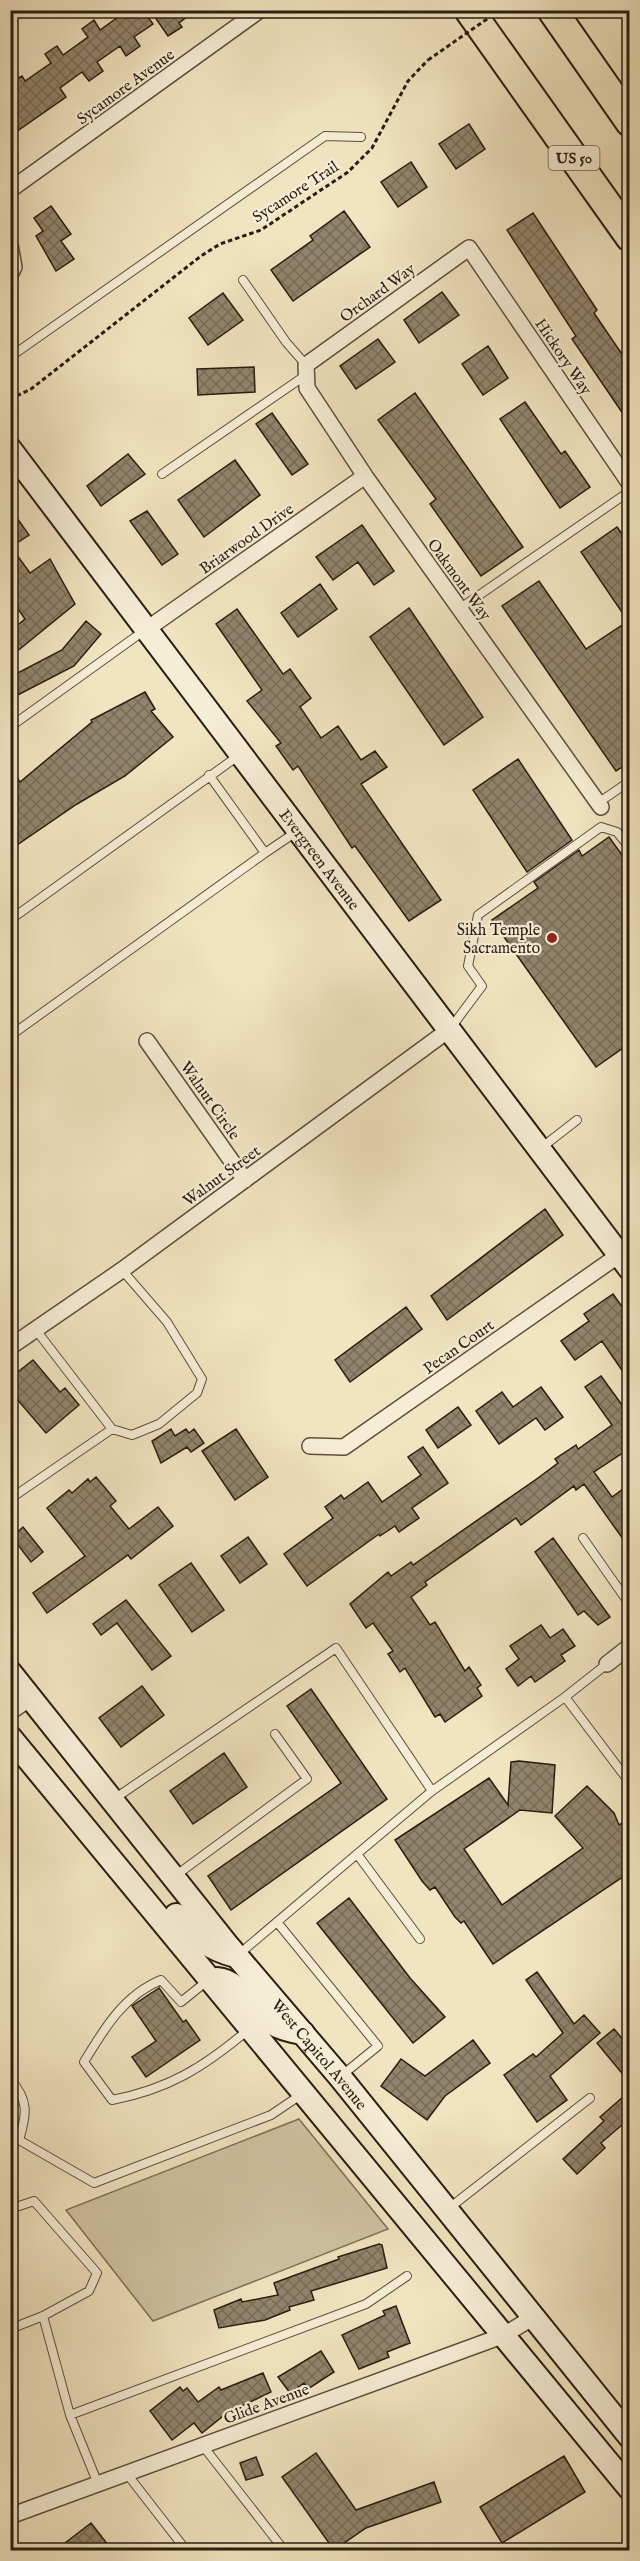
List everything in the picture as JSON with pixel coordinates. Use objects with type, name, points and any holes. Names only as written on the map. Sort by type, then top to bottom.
[{"type":"highway","name":"US 50","points":[[469,10],[630,237]]},
{"type":"highway","points":[[552,10],[630,122]]},
{"type":"main road","name":"Evergreen Avenue","points":[[10,449],[624,1262]]},
{"type":"main road","name":"West Capitol Avenue","points":[[10,1671],[237,1956],[340,2077],[630,2437]]},
{"type":"main road","points":[[10,1737],[502,2336],[630,2488]]},
{"type":"main road","points":[[110,1858],[128,1860],[141,1872],[193,1936],[217,1951],[237,1956]]},
{"type":"main road","points":[[210,1980],[231,1983],[265,2019],[287,2030],[304,2034]]},
{"type":"street","name":"Sycamore Avenue","points":[[10,190],[260,10]]},
{"type":"street","points":[[10,245],[14,267],[10,275]]},
{"type":"street","name":"Orchard Way","points":[[306,370],[469,248]]},
{"type":"street","name":"Hickory Way","points":[[469,248],[630,484]]},
{"type":"street","name":"Oakmont Way","points":[[306,370],[307,388],[365,476],[599,805]]},
{"type":"street","name":"Briarwood Drive","points":[[147,629],[365,476]]},
{"type":"street","name":"Walnut Street","points":[[10,1347],[122,1270],[450,1029]]},
{"type":"street","name":"Walnut Circle","points":[[147,1041],[245,1180]]},
{"type":"street","name":"Pecan Court","points":[[310,1446],[344,1447],[624,1262]]},
{"type":"street","points":[[607,1664],[630,1646]]},
{"type":"street","points":[[10,1712],[32,1697]]},
{"type":"street","name":"Glide Avenue","points":[[10,2516],[502,2336],[532,2318]]},
{"type":"lane","points":[[10,357],[325,136],[361,137]]},
{"type":"lane","points":[[162,474],[306,370],[243,280]]},
{"type":"lane","points":[[459,609],[630,491]]},
{"type":"lane","points":[[10,728],[147,629]]},
{"type":"lane","points":[[10,920],[241,753]]},
{"type":"lane","points":[[209,776],[265,854]]},
{"type":"lane","points":[[599,805],[630,781]]},
{"type":"lane","points":[[450,1029],[482,986],[468,966],[478,915],[601,827],[617,832],[630,848]]},
{"type":"lane","points":[[10,1036],[299,830]]},
{"type":"lane","points":[[540,1149],[577,1120]]},
{"type":"lane","points":[[36,1330],[112,1429],[132,1435],[159,1424],[196,1393],[202,1379],[167,1322],[122,1270]]},
{"type":"lane","points":[[10,1499],[112,1429]]},
{"type":"lane","points":[[584,1538],[630,1605]]},
{"type":"lane","points":[[113,1800],[336,1648],[432,1791]]},
{"type":"lane","points":[[237,1956],[432,1791],[565,1697],[607,1664]]},
{"type":"lane","points":[[565,1697],[630,1783]]},
{"type":"lane","points":[[174,1877],[307,1779],[275,1734]]},
{"type":"lane","points":[[357,1854],[420,1939]]},
{"type":"lane","points":[[278,1922],[378,2046],[340,2077]]},
{"type":"lane","points":[[210,1980],[181,2002],[161,1980],[149,1985],[114,2014],[84,2062],[112,2100],[134,2096],[206,2065],[249,2029]]},
{"type":"lane","points":[[10,2079],[20,2089],[27,2114],[15,2141],[94,2183],[271,2115],[303,2094]]},
{"type":"lane","points":[[446,2210],[590,2097]]},
{"type":"lane","points":[[10,2209],[34,2200],[97,2273],[89,2290],[43,2316],[10,2329]]},
{"type":"lane","points":[[70,2415],[366,2304],[407,2276]]},
{"type":"lane","points":[[43,2316],[70,2415],[98,2484]]},
{"type":"lane","points":[[203,2446],[284,2550]]},
{"type":"lane","points":[[128,2474],[186,2550]]},
{"type":"path","name":"Sycamore Trail","points":[[10,399],[31,389],[201,256],[220,244],[261,230],[348,172],[372,148],[408,81],[428,60],[500,10]]},
{"type":"shaded area","points":[[299,2119],[388,2229],[153,2321],[66,2210]]},
{"type":"building","points":[[128,10],[143,10],[153,24],[134,37],[140,46],[126,56],[120,46],[97,62],[103,71],[89,81],[82,72],[60,88],[66,97],[10,136],[10,83],[22,76],[25,81],[51,63],[45,54],[57,46],[63,55],[88,37],[82,29],[94,20],[100,30]]},
{"type":"building","points":[[150,10],[196,10],[179,23],[182,27],[168,36]]},
{"type":"building","points":[[469,124],[485,149],[456,169],[439,144]]},
{"type":"building","points":[[411,162],[427,187],[398,207],[381,182]]},
{"type":"building","points":[[51,206],[71,234],[61,241],[74,259],[56,271],[36,236],[43,231],[34,218]]},
{"type":"building","points":[[344,211],[370,247],[293,301],[271,270],[313,240],[310,236]]},
{"type":"building","points":[[533,213],[597,310],[594,313],[630,366],[630,424],[572,339],[576,336],[507,230]]},
{"type":"building","points":[[442,292],[459,315],[419,343],[404,320]]},
{"type":"building","points":[[223,293],[243,320],[208,345],[189,318]]},
{"type":"building","points":[[378,339],[395,362],[356,389],[340,366]]},
{"type":"building","points":[[488,346],[508,378],[483,395],[462,364]]},
{"type":"building","points":[[254,367],[255,392],[198,395],[197,369]]},
{"type":"building","points":[[415,393],[523,547],[481,576],[430,504],[436,499],[378,420]]},
{"type":"building","points":[[525,402],[561,454],[565,451],[590,487],[560,508],[500,419]]},
{"type":"building","points":[[272,413],[308,464],[292,475],[256,424]]},
{"type":"building","points":[[128,454],[145,474],[101,506],[87,486]]},
{"type":"building","points":[[235,460],[260,495],[204,537],[178,500]]},
{"type":"building","points":[[10,508],[29,535],[11,547],[30,573],[50,559],[75,604],[10,657],[10,631],[25,619],[10,597]]},
{"type":"building","points":[[147,511],[178,554],[162,565],[130,521]]},
{"type":"building","points":[[362,525],[394,571],[374,585],[358,562],[333,580],[316,557]]},
{"type":"building","points":[[617,527],[630,545],[630,762],[616,771],[502,606],[539,581],[586,649],[628,621],[581,552]]},
{"type":"building","points":[[320,584],[337,609],[298,637],[281,613]]},
{"type":"building","points":[[409,608],[483,717],[444,745],[370,637]]},
{"type":"building","points":[[237,609],[283,674],[290,669],[311,698],[300,707],[321,738],[338,726],[361,760],[375,751],[387,767],[361,784],[441,900],[409,921],[355,846],[352,848],[298,766],[293,770],[276,746],[281,743],[247,701],[262,690],[216,624]]},
{"type":"building","points":[[86,621],[101,634],[74,666],[10,699],[10,677],[62,650]]},
{"type":"building","points":[[145,692],[155,709],[151,711],[173,737],[125,776],[77,804],[17,845],[10,836],[10,768],[20,782],[92,722],[91,720]]},
{"type":"building","points":[[518,759],[572,840],[527,872],[473,790]]},
{"type":"building","points":[[609,837],[630,866],[630,1043],[596,1067],[492,920],[538,888],[534,882],[579,850],[582,856]]},
{"type":"building","points":[[545,1209],[563,1235],[447,1320],[431,1296]]},
{"type":"building","points":[[613,1294],[630,1318],[630,1382],[602,1341],[575,1360],[561,1341],[589,1321],[584,1314]]},
{"type":"building","points":[[406,1307],[422,1329],[350,1382],[335,1360]]},
{"type":"building","points":[[33,1360],[60,1392],[65,1388],[79,1405],[46,1433],[10,1391],[10,1378]]},
{"type":"building","points":[[601,1376],[630,1416],[630,1448],[594,1472],[612,1497],[630,1484],[630,1549],[584,1484],[576,1490],[574,1486],[521,1525],[516,1518],[425,1582],[427,1585],[411,1597],[430,1625],[435,1622],[465,1671],[469,1667],[481,1685],[477,1688],[482,1696],[445,1722],[440,1714],[435,1717],[405,1668],[400,1672],[388,1654],[393,1651],[373,1623],[366,1628],[350,1604],[388,1572],[391,1576],[411,1562],[413,1565],[538,1478],[558,1463],[555,1459],[576,1445],[578,1449],[612,1425],[585,1387]]},
{"type":"building","points":[[541,1387],[563,1417],[545,1430],[536,1418],[499,1444],[476,1411],[502,1392],[513,1407]]},
{"type":"building","points":[[458,1407],[471,1425],[438,1448],[426,1430]]},
{"type":"building","points":[[171,1429],[175,1436],[186,1429],[189,1433],[194,1429],[204,1443],[191,1452],[187,1447],[161,1463],[152,1441]]},
{"type":"building","points":[[236,1429],[268,1477],[235,1500],[202,1451]]},
{"type":"building","points":[[423,1447],[448,1483],[412,1508],[419,1518],[399,1532],[395,1526],[380,1536],[379,1534],[307,1586],[284,1554],[333,1518],[325,1507],[341,1495],[344,1499],[368,1482],[382,1502],[421,1475],[408,1457]]},
{"type":"building","points":[[96,1477],[116,1501],[110,1506],[129,1529],[158,1507],[173,1526],[131,1559],[128,1555],[47,1613],[33,1593],[85,1556],[47,1508],[69,1490],[72,1493],[88,1479],[90,1482]]},
{"type":"building","points":[[23,1527],[43,1552],[31,1562],[12,1537]]},
{"type":"building","points":[[248,1537],[267,1564],[240,1583],[221,1556]]},
{"type":"building","points":[[553,1538],[610,1617],[598,1625],[584,1611],[578,1615],[535,1552]]},
{"type":"building","points":[[191,1563],[224,1610],[192,1632],[159,1585]]},
{"type":"building","points":[[126,1600],[171,1656],[152,1670],[117,1623],[101,1635],[93,1624]]},
{"type":"building","points":[[541,1625],[550,1638],[563,1629],[575,1646],[561,1655],[565,1661],[535,1682],[531,1676],[518,1686],[506,1669],[519,1659],[510,1646]]},
{"type":"building","points":[[142,1686],[164,1715],[121,1747],[99,1718]]},
{"type":"building","points":[[311,1689],[387,1799],[231,1910],[208,1876],[341,1783],[287,1706]]},
{"type":"building","points":[[224,1753],[247,1787],[193,1824],[170,1791]]},
{"type":"building","points":[[511,1762],[555,1765],[552,1813],[520,1810],[464,1849],[502,1905],[583,1848],[555,1816],[587,1786],[614,1813],[619,1825],[630,1818],[630,1872],[493,1964],[464,1921],[461,1923],[455,1917],[435,1887],[430,1890],[422,1881],[395,1840],[489,1778],[508,1805]]},
{"type":"building","points":[[349,1898],[410,1978],[445,2017],[413,2043],[317,1923]]},
{"type":"building","points":[[537,1972],[574,2024],[584,2015],[600,2033],[550,2076],[567,2100],[537,2122],[504,2075],[533,2054],[536,2057],[563,2033],[526,1980]]},
{"type":"building","points":[[159,1988],[183,2022],[186,2020],[200,2040],[146,2077],[132,2057],[156,2041],[132,2006]]},
{"type":"building","points":[[614,2029],[630,2048],[630,2083],[597,2043]]},
{"type":"building","points":[[473,2040],[490,2063],[445,2096],[427,2120],[381,2086],[401,2059],[425,2076]]},
{"type":"building","points":[[630,2091],[630,2118],[601,2143],[605,2148],[577,2174],[563,2159],[604,2121],[600,2117]]},
{"type":"building","points":[[382,2245],[387,2268],[311,2291],[314,2300],[289,2307],[290,2310],[265,2320],[219,2328],[214,2310],[241,2299],[242,2302],[278,2295],[274,2283],[339,2259],[338,2257]]},
{"type":"building","points":[[396,2306],[410,2343],[387,2352],[389,2357],[359,2369],[342,2335],[385,2315],[383,2311]]},
{"type":"building","points":[[321,2351],[334,2372],[308,2389],[304,2383],[290,2393],[278,2377]]},
{"type":"building","points":[[263,2373],[271,2392],[227,2413],[202,2433],[194,2423],[172,2440],[150,2411],[180,2387],[183,2391],[187,2388],[198,2402],[219,2387],[221,2390]]},
{"type":"building","points":[[316,2453],[356,2510],[434,2482],[441,2502],[366,2528],[334,2550],[282,2477]]},
{"type":"building","points":[[564,2456],[585,2492],[502,2543],[480,2507]]},
{"type":"building","points":[[256,2457],[263,2475],[246,2480],[240,2463]]},
{"type":"building","points":[[91,2523],[112,2550],[56,2550]]},
{"type":"place","name":"Sikh Temple Sacramento","points":[[552,938]]}]
